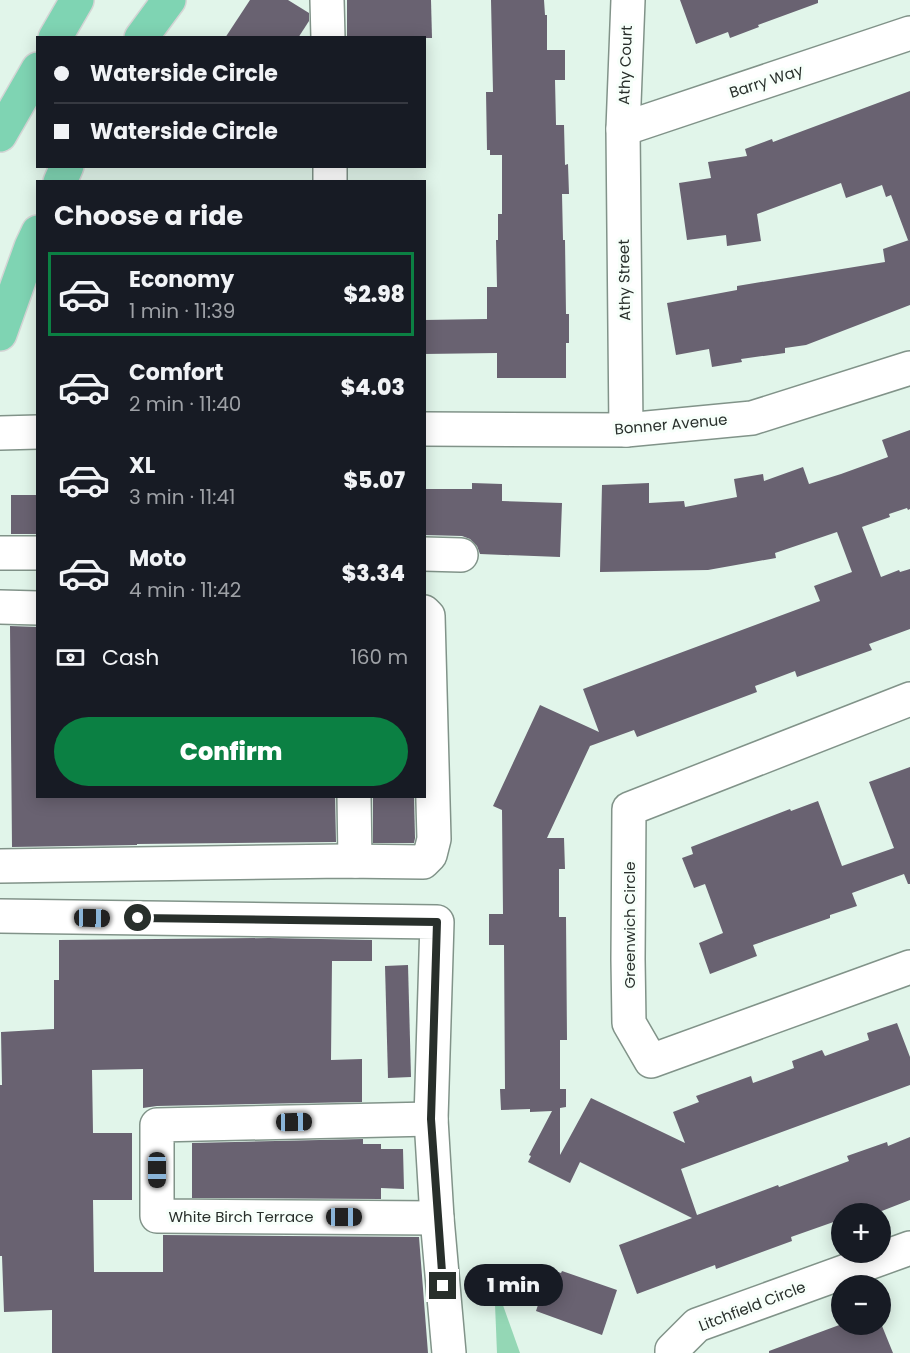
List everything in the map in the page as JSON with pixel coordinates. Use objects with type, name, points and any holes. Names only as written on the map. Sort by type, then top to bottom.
[{"type":"main road","points":[[56,36],[77,0]]},
{"type":"main road","points":[[142,36],[169,0]]},
{"type":"main road","points":[[0,135],[36,72]]},
{"type":"main road","points":[[0,334],[36,236]]},
{"type":"street","points":[[327,0],[328,36]]},
{"type":"street","name":"Athy Court","points":[[623,129],[628,0]]},
{"type":"street","name":"Barry Way","points":[[623,129],[910,33]]},
{"type":"street","name":"Athy Street","points":[[623,129],[626,430]]},
{"type":"street","name":"Bonner Avenue","points":[[426,429],[626,430],[752,418],[910,368]]},
{"type":"street","points":[[0,433],[36,432]]},
{"type":"street","points":[[0,553],[36,554]]},
{"type":"street","points":[[426,555],[461,555]]},
{"type":"street","points":[[0,607],[36,608]]},
{"type":"street","points":[[0,866],[423,862],[430,855],[434,838],[428,616],[426,614]]},
{"type":"street","name":"Greenwich Circle","points":[[910,699],[629,809],[629,1023],[651,1061],[910,968]]},
{"type":"street","points":[[354,798],[355,861]]},
{"type":"street","points":[[0,916],[437,922],[431,1119],[449,1353]]},
{"type":"street","name":"White Birch Terrace","points":[[431,1119],[157,1125],[157,1216],[437,1218]]},
{"type":"street","name":"Litchfield Circle","points":[[672,1353],[672,1350],[697,1325],[910,1248]]},
{"type":"green space","points":[[494,1280],[520,1353],[497,1353]]},
{"type":"building","points":[[250,0],[288,0],[309,13],[309,21],[299,36],[226,36]]},
{"type":"building","points":[[347,0],[431,0],[432,38],[426,38],[426,36],[347,36]]},
{"type":"building","points":[[491,0],[544,0],[545,15],[547,15],[547,50],[565,50],[565,80],[555,80],[556,125],[564,125],[565,165],[568,164],[569,194],[562,194],[566,314],[569,314],[566,378],[497,378],[497,353],[426,354],[426,320],[487,319],[487,287],[497,287],[496,240],[498,240],[498,214],[502,214],[502,155],[490,155],[490,150],[487,150],[486,92],[493,92]]},
{"type":"building","points":[[680,0],[818,0],[818,3],[730,38],[728,32],[696,44]]},
{"type":"building","points":[[910,91],[910,305],[806,345],[785,348],[785,353],[741,359],[742,362],[712,367],[709,349],[676,355],[667,303],[737,290],[737,286],[885,262],[883,249],[909,240],[891,195],[886,197],[882,185],[846,198],[841,183],[757,214],[761,241],[727,246],[726,235],[687,240],[679,183],[711,178],[708,162],[747,156],[745,149],[772,139],[773,142]]},
{"type":"building","points":[[910,430],[910,509],[889,514],[890,517],[862,527],[881,577],[899,570],[900,572],[910,569],[910,629],[869,644],[872,650],[797,677],[795,671],[755,686],[757,692],[637,737],[634,730],[590,746],[547,838],[564,838],[565,869],[559,869],[559,917],[566,917],[567,1040],[560,1040],[560,1089],[566,1089],[566,1107],[560,1108],[560,1155],[591,1098],[685,1143],[673,1112],[699,1102],[696,1096],[751,1076],[753,1083],[794,1068],[792,1061],[822,1050],[825,1056],[869,1040],[867,1033],[897,1023],[910,1057],[910,1085],[681,1169],[697,1215],[849,1161],[847,1156],[887,1142],[888,1146],[910,1137],[910,1200],[891,1207],[891,1203],[831,1203],[831,1223],[791,1237],[792,1241],[716,1269],[715,1265],[637,1294],[619,1245],[692,1218],[580,1162],[570,1183],[528,1162],[531,1156],[529,1155],[552,1111],[501,1110],[500,1089],[505,1089],[504,945],[489,945],[489,914],[503,914],[502,810],[493,806],[540,705],[599,732],[583,689],[820,601],[814,586],[852,572],[837,532],[775,553],[776,558],[708,570],[600,572],[602,485],[649,483],[649,503],[684,501],[685,507],[737,497],[734,479],[763,474],[764,481],[803,467],[809,484],[841,474],[888,457],[882,440]]},
{"type":"building","points":[[472,483],[502,484],[502,501],[562,503],[560,557],[480,554],[477,546],[470,539],[462,536],[426,535],[426,489],[472,489]]},
{"type":"building","points":[[11,495],[36,495],[36,534],[11,534]]},
{"type":"building","points":[[10,626],[36,627],[36,798],[335,798],[336,842],[12,847]]},
{"type":"building","points":[[910,767],[910,884],[904,874],[852,893],[857,906],[753,945],[757,956],[710,974],[699,943],[723,933],[705,884],[694,888],[682,858],[693,854],[691,847],[790,809],[791,811],[818,801],[842,866],[894,848],[869,782]]},
{"type":"building","points":[[373,798],[414,798],[414,843],[373,843]]},
{"type":"building","points":[[269,938],[372,940],[372,961],[332,961],[331,1060],[362,1059],[362,1102],[143,1108],[143,1069],[92,1070],[93,1133],[132,1133],[132,1200],[93,1200],[94,1272],[163,1272],[163,1235],[419,1237],[428,1353],[52,1353],[52,1310],[4,1312],[2,1256],[0,1256],[1,1032],[54,1029],[54,980],[59,980],[59,940]]},
{"type":"building","points":[[408,965],[411,1077],[388,1078],[385,966]]},
{"type":"building","points":[[363,1139],[363,1144],[381,1144],[381,1149],[403,1149],[404,1189],[381,1188],[381,1199],[192,1198],[192,1143]]},
{"type":"building","points":[[550,1269],[617,1290],[602,1335],[536,1311]]},
{"type":"building","points":[[831,1328],[831,1335],[886,1335],[893,1353],[769,1353],[769,1351]]},
{"type":"route","points":[[138,918],[437,922],[431,1119],[443,1286]]}]
